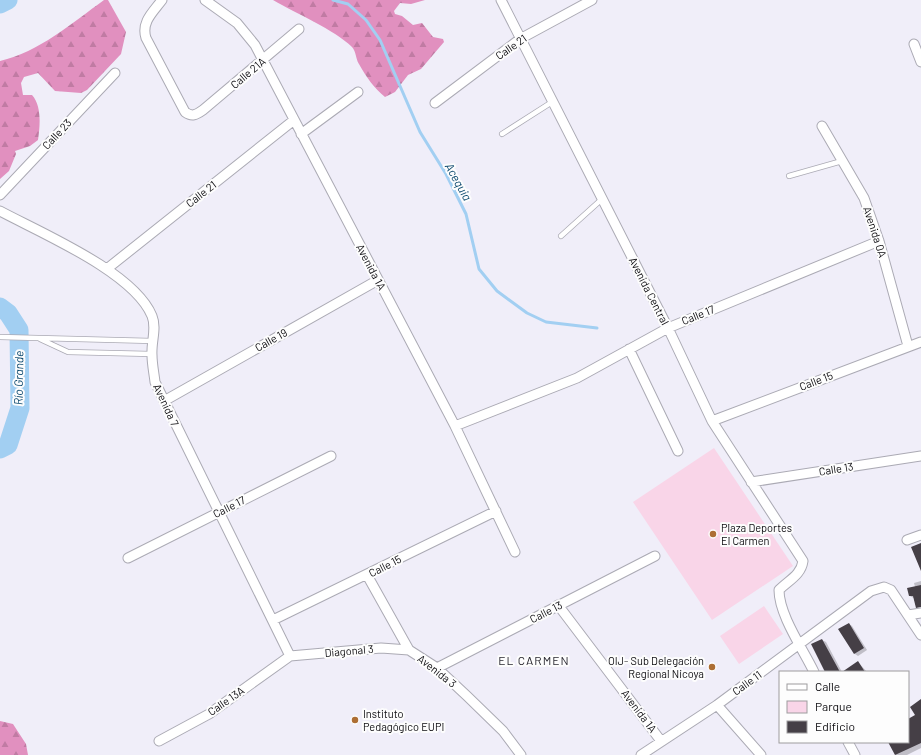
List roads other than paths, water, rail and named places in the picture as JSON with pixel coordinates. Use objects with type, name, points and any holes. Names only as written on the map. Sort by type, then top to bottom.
[{"type":"street","name":"Calle 21A","points":[[162,0],[145,23],[143,30],[185,112],[190,115],[195,116],[300,29]]},
{"type":"street","name":"Avenida 1A","points":[[205,0],[237,23],[255,45],[455,426],[515,552]]},
{"type":"street","name":"Avenida Central","points":[[501,0],[668,328],[712,421],[803,560],[802,568],[799,574],[779,590],[779,600],[783,612],[801,644]]},
{"type":"street","name":"Calle 21","points":[[435,103],[520,39],[592,0]]},
{"type":"street","points":[[914,44],[921,62]]},
{"type":"street","name":"Calle 23","points":[[0,195],[115,73]]},
{"type":"street","points":[[301,134],[358,92]]},
{"type":"street","name":"Calle 21","points":[[108,268],[294,120]]},
{"type":"street","name":"Avenida 0A","points":[[822,126],[864,198],[879,241],[908,346]]},
{"type":"street","name":"Avenida 7","points":[[0,211],[108,268],[144,302],[152,316],[154,328],[152,354],[155,382],[290,656]]},
{"type":"street","name":"Calle 17","points":[[455,426],[576,378],[668,328],[879,241]]},
{"type":"street","name":"Calle 19","points":[[164,401],[378,280]]},
{"type":"street","name":"Calle 15","points":[[712,421],[921,342]]},
{"type":"street","points":[[629,349],[678,451]]},
{"type":"street","name":"Calle 17","points":[[128,558],[330,456]]},
{"type":"street","name":"Calle 13","points":[[751,482],[921,456]]},
{"type":"street","name":"Calle 15","points":[[273,620],[496,511]]},
{"type":"street","points":[[907,540],[921,535]]},
{"type":"street","name":"Calle 13","points":[[437,668],[655,556]]},
{"type":"street","name":"Avenida 3","points":[[367,575],[409,650],[437,668],[503,730],[521,755]]},
{"type":"street","name":"Calle 11","points":[[641,755],[717,705],[871,591],[884,587],[891,590],[908,615]]},
{"type":"street","name":"Avenida 1A","points":[[558,605],[662,741]]},
{"type":"street","points":[[921,613],[908,615],[921,635]]},
{"type":"street","points":[[801,644],[814,671]]},
{"type":"street","name":"Diagonal 3","points":[[290,656],[381,648],[409,650]]},
{"type":"street","name":"Calle 13A","points":[[159,741],[209,714],[290,656]]},
{"type":"street","points":[[717,705],[761,755]]},
{"type":"street","points":[[849,743],[855,755]]},
{"type":"lane","points":[[502,134],[552,102]]},
{"type":"lane","points":[[789,176],[842,161]]},
{"type":"lane","points":[[561,236],[602,199]]},
{"type":"lane","points":[[0,337],[153,341]]},
{"type":"lane","points":[[38,338],[68,352],[152,354]]},
{"type":"waterway","name":"Río Grande","points":[[0,4],[8,0]]},
{"type":"waterway","name":"Acequia","points":[[333,0],[348,4],[366,20],[380,40],[420,132],[446,174],[466,214],[479,269],[497,291],[527,313],[546,322],[597,328]]},
{"type":"waterway","name":"Río Grande","points":[[0,307],[8,313],[19,330],[20,408],[8,445],[0,449]]},
{"type":"place","name":"Plaza Deportes El Carmen","points":[[713,534]]},
{"type":"place","name":"OIJ- Sub Delegación Regional Nicoya","points":[[712,667]]},
{"type":"place","name":"Instituto Pedagógico EUPI","points":[[355,720]]},
{"type":"district","name":"EL CARMEN","points":[[534,661]]}]
